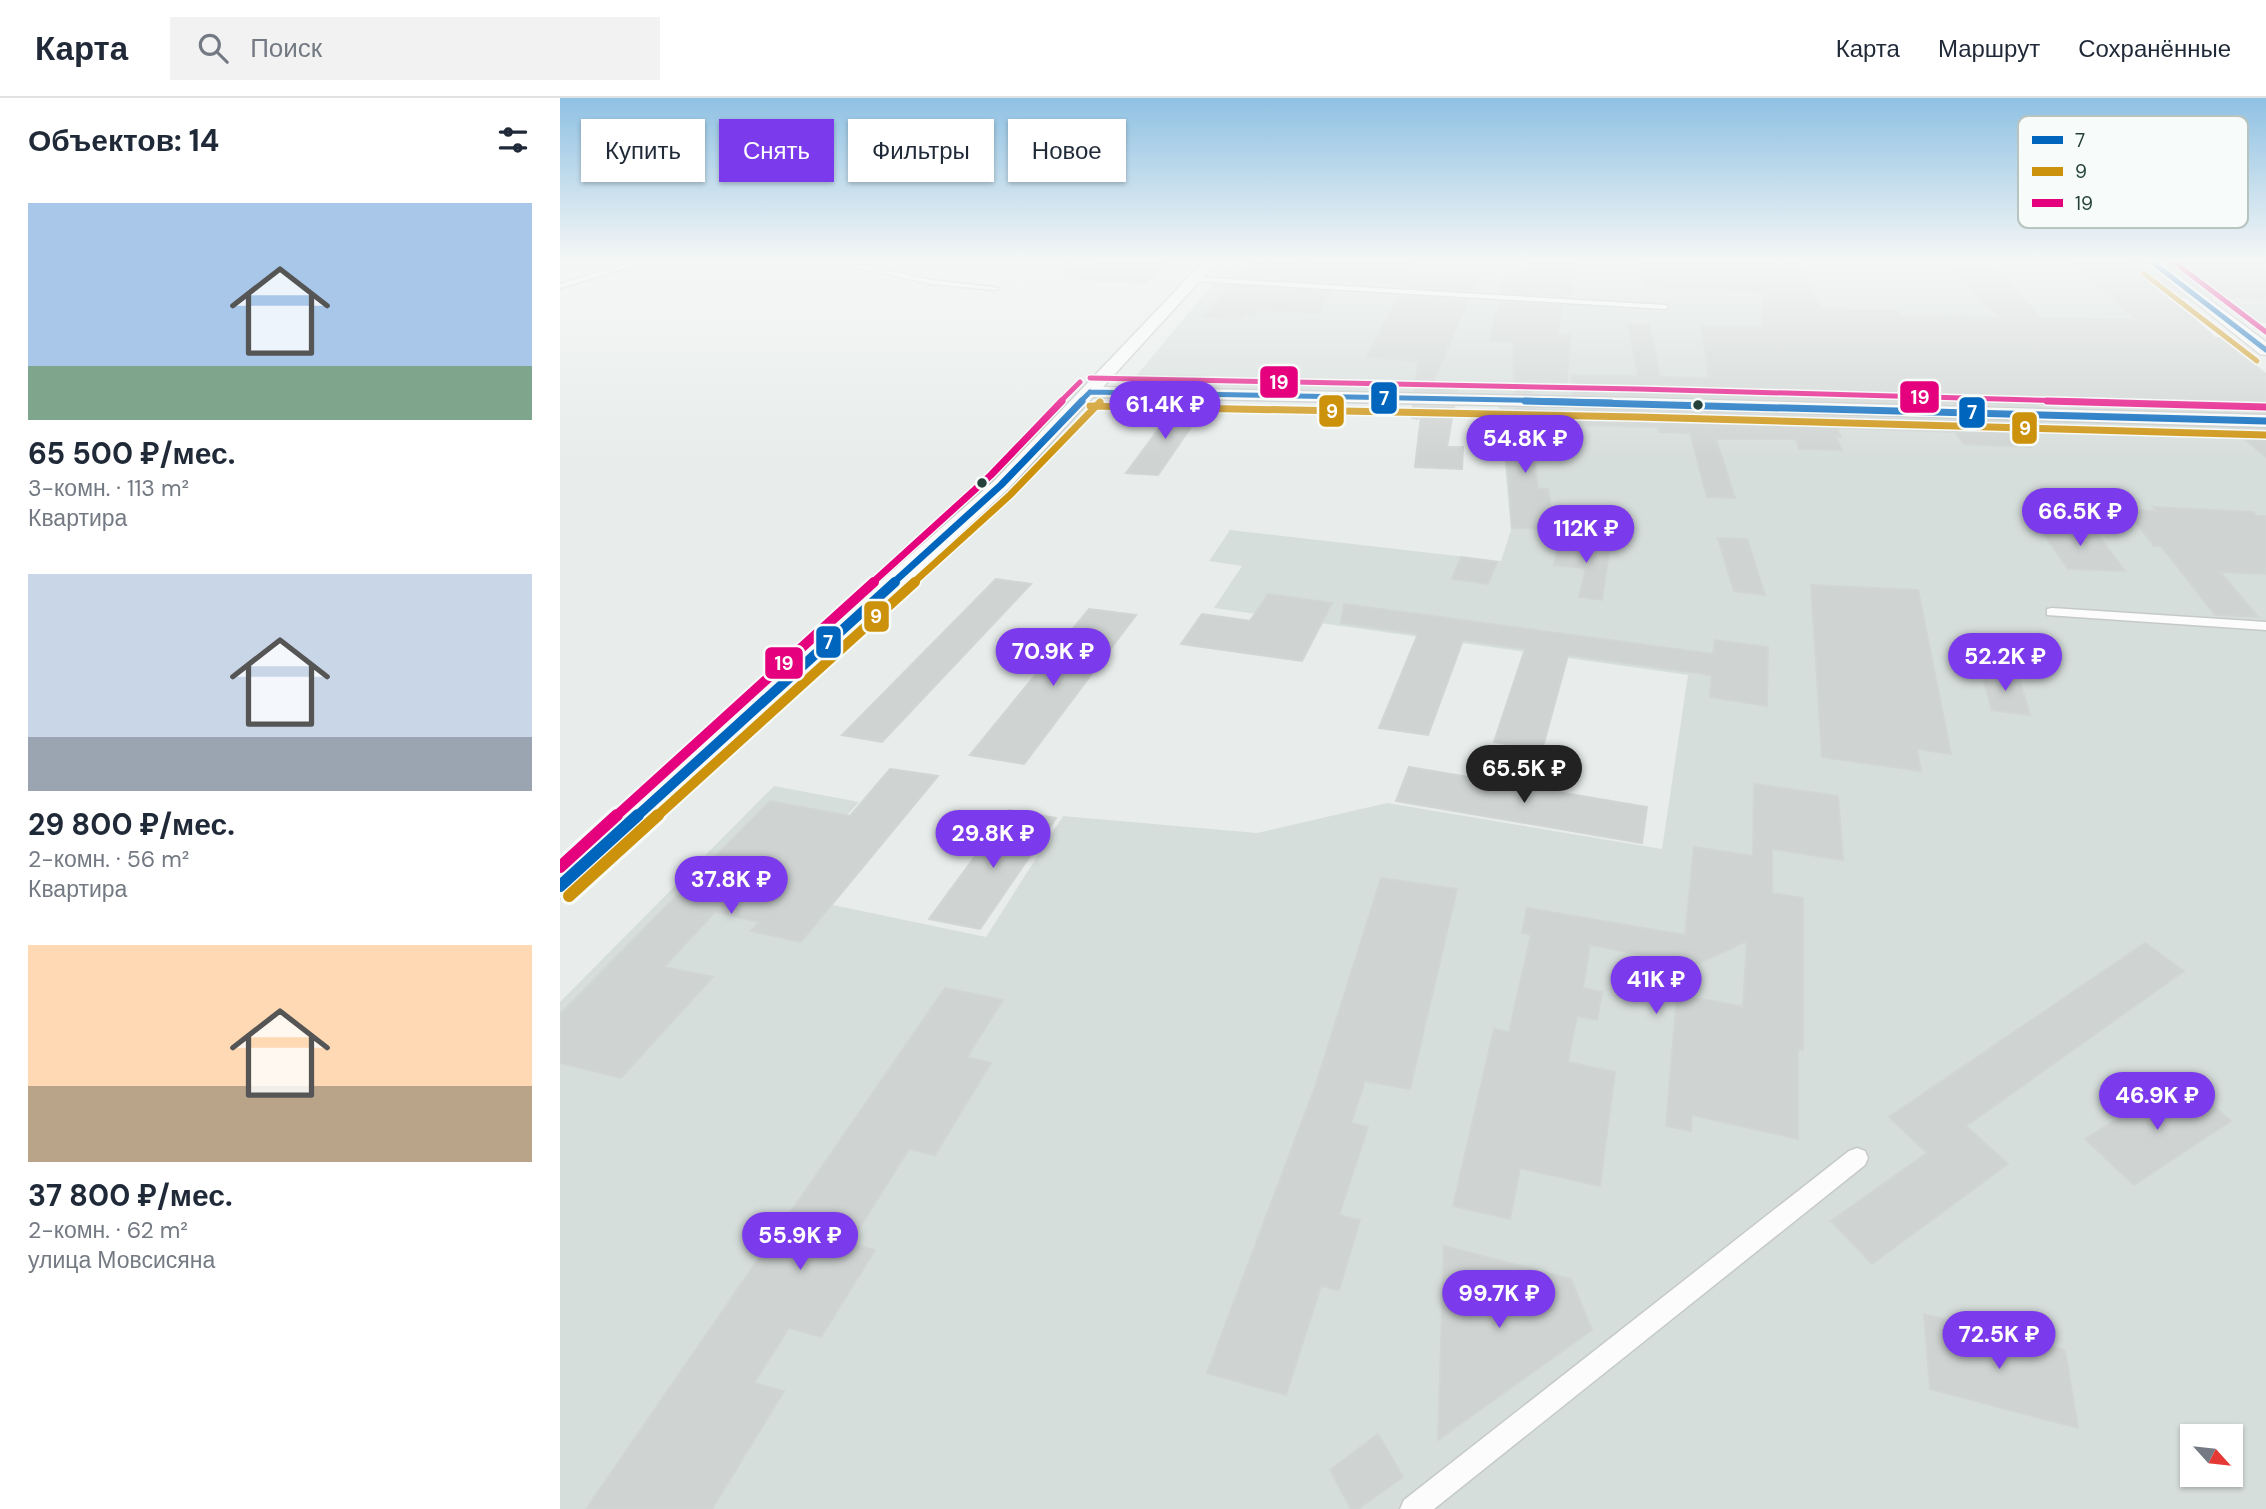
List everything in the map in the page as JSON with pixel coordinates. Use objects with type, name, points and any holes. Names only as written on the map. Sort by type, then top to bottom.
[{"type":"street","points":[[560,886],[991,494],[1149,328]]},
{"type":"street","points":[[2238,328],[2266,350]]},
{"type":"street","points":[[1090,392],[1624,403],[2266,421]]},
{"type":"lane","points":[[2052,612],[2266,626]]},
{"type":"lane","points":[[1413,1509],[1857,1158]]},
{"type":"shaded area","points":[[1176,328],[2203,328],[2266,383],[2266,1509],[560,1509],[560,1002],[774,786],[859,802],[776,893],[986,937],[1063,816],[1257,833],[1387,803],[1662,849],[1688,675],[1214,608],[1242,566],[1209,561],[1230,530],[1501,561],[1511,530],[1500,410],[1493,395],[1127,387]]},
{"type":"building","points":[[1382,328],[1456,328],[1433,382],[1459,382],[1457,392],[1415,391],[1418,361],[1367,357]]},
{"type":"building","points":[[1493,328],[1559,328],[1558,335],[1570,335],[1567,383],[1531,382],[1532,393],[1515,393],[1513,342],[1490,341]]},
{"type":"building","points":[[1629,328],[1650,328],[1660,377],[1709,378],[1702,328],[2204,328],[2266,374],[2266,412],[1573,394],[1571,375],[1638,376]]},
{"type":"building","points":[[1413,406],[1454,407],[1447,447],[1463,447],[1462,469],[1415,467],[1421,416],[1412,418]]},
{"type":"building","points":[[1175,407],[1204,408],[1158,475],[1126,473]]},
{"type":"building","points":[[1515,408],[1534,409],[1536,422],[1530,422],[1538,489],[1548,489],[1554,529],[1512,528],[1504,414],[1515,414]]},
{"type":"building","points":[[1574,409],[2040,423],[2023,436],[2031,447],[1964,444],[1955,432],[1837,428],[1841,437],[1836,437],[1842,450],[1799,449],[1796,439],[1716,439],[1735,498],[1707,497],[1690,433],[1659,432],[1658,427],[1576,425]]},
{"type":"building","points":[[2232,429],[2266,430],[2266,457]]},
{"type":"building","points":[[2153,507],[2253,512],[2257,516],[2266,516],[2266,574],[2220,572],[2258,617],[2215,615],[2161,546],[2154,546],[2126,510],[2157,511]]},
{"type":"building","points":[[2037,524],[2091,526],[2125,571],[2068,569]]},
{"type":"building","points":[[1718,538],[1747,539],[1765,595],[1734,591]]},
{"type":"building","points":[[1560,540],[1610,545],[1602,600],[1579,597],[1586,568],[1554,565]]},
{"type":"building","points":[[1461,557],[1497,562],[1488,584],[1452,579]]},
{"type":"building","points":[[996,579],[1031,584],[882,742],[842,735]]},
{"type":"building","points":[[1811,585],[1918,590],[1951,754],[1917,749],[1921,771],[1822,757]]},
{"type":"building","points":[[1268,594],[1332,603],[1302,661],[1181,644],[1202,614],[1250,621]]},
{"type":"building","points":[[1344,604],[1713,654],[1715,640],[1768,647],[1767,706],[1710,697],[1712,675],[1568,655],[1542,750],[1494,742],[1525,649],[1463,640],[1428,735],[1379,728],[1418,634],[1341,623]]},
{"type":"building","points":[[1089,609],[1136,615],[1024,764],[970,755]]},
{"type":"building","points":[[1981,671],[2018,675],[2030,715],[1992,710]]},
{"type":"building","points":[[1409,767],[1647,807],[1642,843],[1396,801]]},
{"type":"building","points":[[890,769],[938,776],[801,942],[751,931],[759,922],[715,912],[664,967],[713,977],[621,1078],[560,1063],[560,1014],[770,801],[850,816]]},
{"type":"building","points":[[1754,784],[1838,796],[1843,860],[1772,849],[1772,893],[1803,898],[1803,1050],[1798,1049],[1798,1139],[1692,1115],[1691,1131],[1666,1126],[1677,994],[1743,1007],[1747,941],[1679,972],[1680,962],[1590,945],[1583,988],[1602,992],[1597,1020],[1577,1016],[1568,1062],[1615,1072],[1600,1186],[1520,1168],[1510,1219],[1453,1206],[1494,1029],[1509,1032],[1531,935],[1522,933],[1527,908],[1685,935],[1694,847],[1753,856]]},
{"type":"building","points":[[1009,810],[1056,818],[980,929],[929,919]]},
{"type":"building","points":[[1381,878],[1457,889],[1410,1089],[1365,1081],[1351,1123],[1368,1127],[1339,1215],[1360,1220],[1339,1290],[1321,1286],[1286,1395],[1207,1373],[1316,1084]]},
{"type":"building","points":[[2145,943],[2184,971],[1966,1126],[2008,1164],[1872,1264],[1831,1221],[1927,1153],[1889,1117]]},
{"type":"building","points":[[945,988],[1003,1000],[967,1057],[991,1063],[935,1155],[909,1149],[850,1243],[875,1250],[821,1337],[789,1328],[754,1383],[784,1391],[712,1509],[586,1509]]},
{"type":"building","points":[[2172,1085],[2183,1095],[2192,1088],[2231,1121],[2134,1185],[2085,1139]]},
{"type":"building","points":[[1444,1246],[1571,1279],[1592,1330],[1438,1440]]},
{"type":"building","points":[[1924,1314],[2065,1350],[2078,1428],[1930,1389]]},
{"type":"building","points":[[1378,1434],[1403,1477],[1358,1509],[1351,1509],[1330,1470]]},
{"type":"transit line","name":"9","points":[[2214,328],[2257,361]]},
{"type":"transit line","name":"7","points":[[2237,328],[2266,350]]},
{"type":"transit line","name":"19","points":[[2261,328],[2266,332]]},
{"type":"transit line","name":"19","points":[[1090,378],[1638,389],[2266,407]]},
{"type":"transit line","name":"19","points":[[560,867],[991,475],[1080,382]]},
{"type":"transit line","name":"7","points":[[1090,392],[1638,403],[2266,421]]},
{"type":"transit line","name":"7","points":[[560,886],[1001,485],[1090,392]]},
{"type":"transit line","name":"9","points":[[569,896],[1010,495],[1100,402]]},
{"type":"transit line","name":"9","points":[[1090,406],[1638,417],[2266,435]]}]
